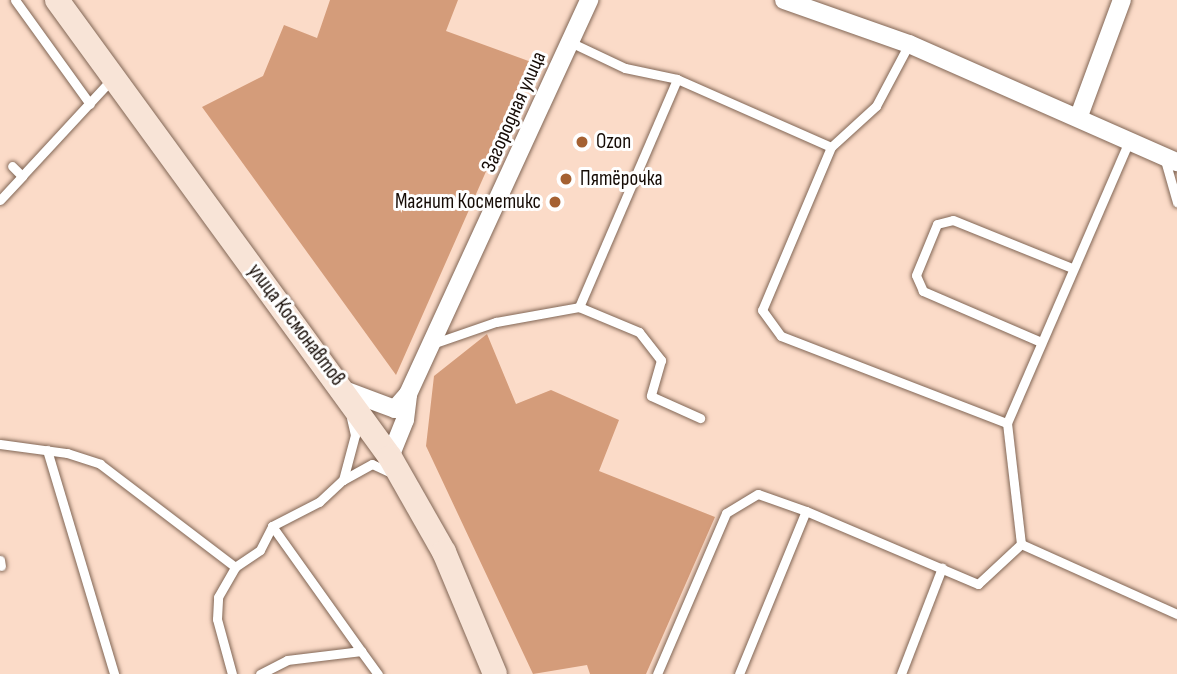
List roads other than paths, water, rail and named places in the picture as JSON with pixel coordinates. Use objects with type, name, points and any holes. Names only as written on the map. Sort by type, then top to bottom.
[{"type":"main road","name":"улица Космонавтов","points":[[57,0],[344,390],[405,480],[472,613],[495,674]]},
{"type":"street","name":"Загородная улица","points":[[390,457],[405,420],[408,394],[589,0]]},
{"type":"street","points":[[784,0],[909,44],[1079,116],[1171,161]]},
{"type":"street","points":[[1079,116],[1122,0]]},
{"type":"street","points":[[344,390],[395,409],[408,394]]},
{"type":"lane","points":[[16,0],[90,104]]},
{"type":"lane","points":[[570,42],[625,68],[677,79],[831,147]]},
{"type":"lane","points":[[909,44],[876,106],[831,147],[762,310],[781,336],[1007,423]]},
{"type":"lane","points":[[0,200],[113,78]]},
{"type":"lane","points":[[579,307],[677,79]]},
{"type":"lane","points":[[1021,544],[1007,423],[1129,141]]},
{"type":"lane","points":[[1171,161],[1177,202]]},
{"type":"lane","points":[[12,166],[22,176]]},
{"type":"lane","points":[[1041,342],[923,291],[916,275],[921,262],[937,224],[953,220],[1072,268]]},
{"type":"lane","points":[[431,345],[496,322],[579,307],[639,332],[661,360],[651,396],[700,418]]},
{"type":"lane","points":[[343,480],[355,435],[344,390]]},
{"type":"lane","points":[[0,444],[47,450],[100,464],[235,567]]},
{"type":"lane","points":[[47,450],[114,674]]},
{"type":"lane","points":[[232,674],[217,619],[218,597],[235,567],[260,550],[272,526],[319,502],[343,480],[372,464],[405,480]]},
{"type":"lane","points":[[657,674],[726,513],[758,494],[806,511],[978,584],[1021,544]]},
{"type":"lane","points":[[739,674],[806,511]]},
{"type":"lane","points":[[272,526],[377,674]]},
{"type":"lane","points":[[1021,544],[1177,614]]},
{"type":"lane","points":[[901,674],[942,568]]},
{"type":"lane","points":[[260,674],[287,660],[361,651]]},
{"type":"place","name":"Ozon","points":[[582,142]]},
{"type":"place","name":"Пятёрочка","points":[[566,179]]},
{"type":"place","name":"Магнит Косметикс","points":[[555,202]]}]
